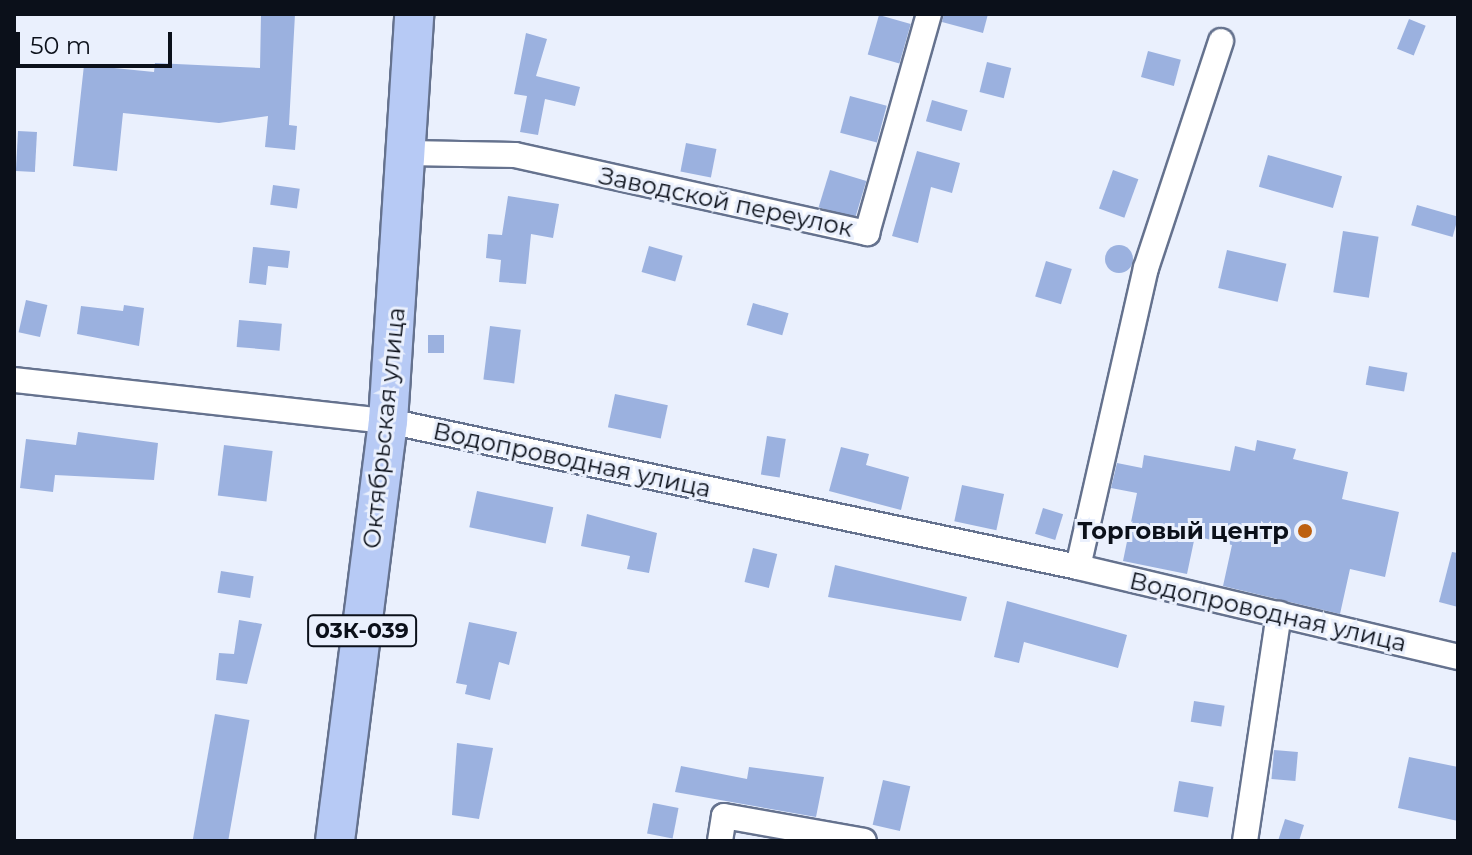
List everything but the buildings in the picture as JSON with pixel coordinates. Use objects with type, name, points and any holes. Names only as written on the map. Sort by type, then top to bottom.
[{"type":"main road","name":"Октябрьская улица","points":[[335,841],[388,421],[408,153],[414,14]]},
{"type":"street","name":"Заводской переулок","points":[[408,153],[515,155],[867,233],[929,14]]},
{"type":"street","points":[[1078,567],[1146,268],[1221,41]]},
{"type":"street","name":"Водопроводная улица","points":[[14,380],[388,421],[1078,567],[1458,657]]},
{"type":"street","points":[[1245,841],[1279,614]]},
{"type":"street","points":[[720,841],[724,816],[864,841]]},
{"type":"place","name":"Торговый центр","points":[[1305,531]]}]
